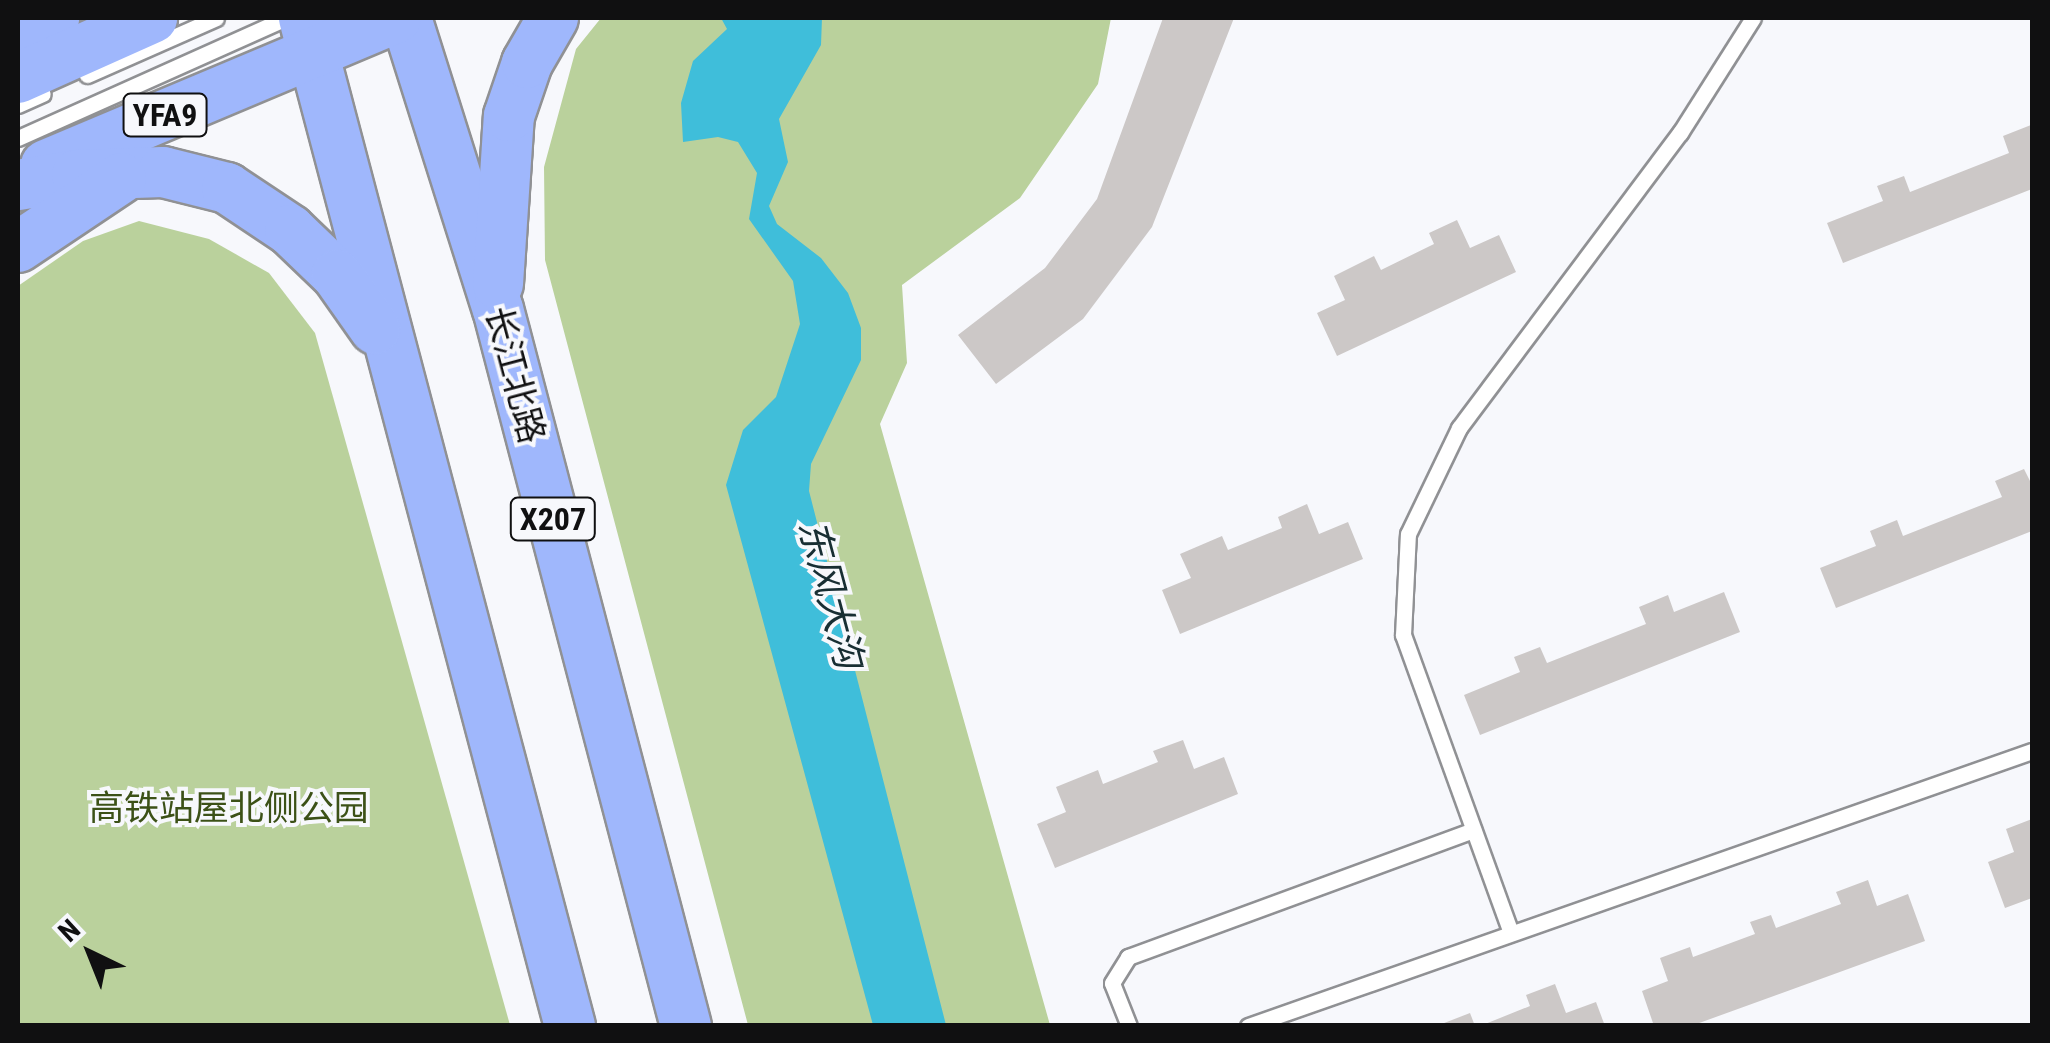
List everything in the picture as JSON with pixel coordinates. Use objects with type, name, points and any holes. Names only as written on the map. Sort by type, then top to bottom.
[{"type":"main road","name":"YFA9","points":[[31,57],[152,18]]},
{"type":"main road","name":"YFA9","points":[[18,176],[301,29],[396,18]]},
{"type":"main road","name":"长江北路","points":[[406,18],[498,310],[686,1026]]},
{"type":"main road","points":[[498,310],[510,116],[528,63],[554,18]]},
{"type":"main road","points":[[301,29],[391,350],[570,1026]]},
{"type":"main road","points":[[18,185],[77,174],[162,172],[189,174],[227,188],[290,230],[337,275],[391,350]]},
{"type":"main road","points":[[18,247],[119,178],[162,172]]},
{"type":"lane","points":[[72,81],[216,18]]},
{"type":"lane","points":[[1511,933],[1403,635],[1408,534],[1460,428],[1680,133],[1754,18]]},
{"type":"lane","points":[[18,138],[301,29]]},
{"type":"lane","points":[[18,105],[31,57]]},
{"type":"lane","points":[[1248,1026],[2032,751]]},
{"type":"lane","points":[[1129,1026],[1112,983],[1128,956],[1473,830]]},
{"type":"green space","points":[[601,18],[1111,18],[1098,84],[1020,198],[902,285],[907,363],[880,424],[1050,1025],[748,1025],[545,260],[544,167],[576,49]]},
{"type":"green space","name":"高铁站屋北侧公园","points":[[139,221],[209,239],[269,273],[315,333],[510,1025],[18,1025],[18,286],[83,241]]},
{"type":"water","name":"东风大沟","points":[[721,18],[822,18],[821,45],[779,119],[788,162],[769,206],[777,224],[821,258],[848,293],[861,328],[861,360],[811,464],[809,491],[946,1025],[873,1025],[726,485],[743,430],[776,397],[800,324],[793,281],[749,219],[757,173],[738,142],[718,137],[683,142],[681,103],[693,61],[727,29]]},
{"type":"building","points":[[1163,18],[1234,18],[1152,227],[1083,319],[996,384],[958,335],[1045,268],[1097,199]]},
{"type":"building","points":[[2031,125],[2032,189],[1843,263],[1827,223],[1883,201],[1877,186],[1904,176],[1910,192],[2009,153],[2003,136]]},
{"type":"building","points":[[1457,220],[1470,248],[1499,235],[1516,272],[1337,356],[1317,313],[1345,300],[1334,276],[1374,256],[1381,270],[1434,244],[1429,233]]},
{"type":"building","points":[[2024,469],[2032,485],[2032,531],[1836,608],[1820,568],[1876,546],[1870,531],[1897,520],[1903,536],[2002,497],[1995,481]]},
{"type":"building","points":[[1307,504],[1319,534],[1348,522],[1363,559],[1180,634],[1162,590],[1191,578],[1180,554],[1222,536],[1228,550],[1282,528],[1278,517]]},
{"type":"building","points":[[1724,592],[1740,632],[1480,735],[1464,695],[1520,672],[1514,657],[1540,647],[1547,663],[1646,624],[1639,607],[1668,595],[1674,612]]},
{"type":"building","points":[[1183,740],[1194,769],[1224,757],[1238,794],[1055,868],[1037,824],[1066,812],[1056,787],[1098,770],[1103,784],[1158,762],[1153,751]]},
{"type":"building","points":[[2032,819],[2032,898],[2005,908],[1988,862],[2014,852],[2006,829]]},
{"type":"building","points":[[1868,880],[1877,906],[1908,894],[1925,941],[1691,1026],[1654,1026],[1642,991],[1668,981],[1660,958],[1690,947],[1693,957],[1755,934],[1750,922],[1771,915],[1776,928],[1841,904],[1836,892]]},
{"type":"building","points":[[1555,984],[1566,1013],[1596,1002],[1605,1026],[1480,1026],[1530,1006],[1526,995]]},
{"type":"building","points":[[1470,1013],[1475,1026],[1439,1026],[1439,1025]]}]
